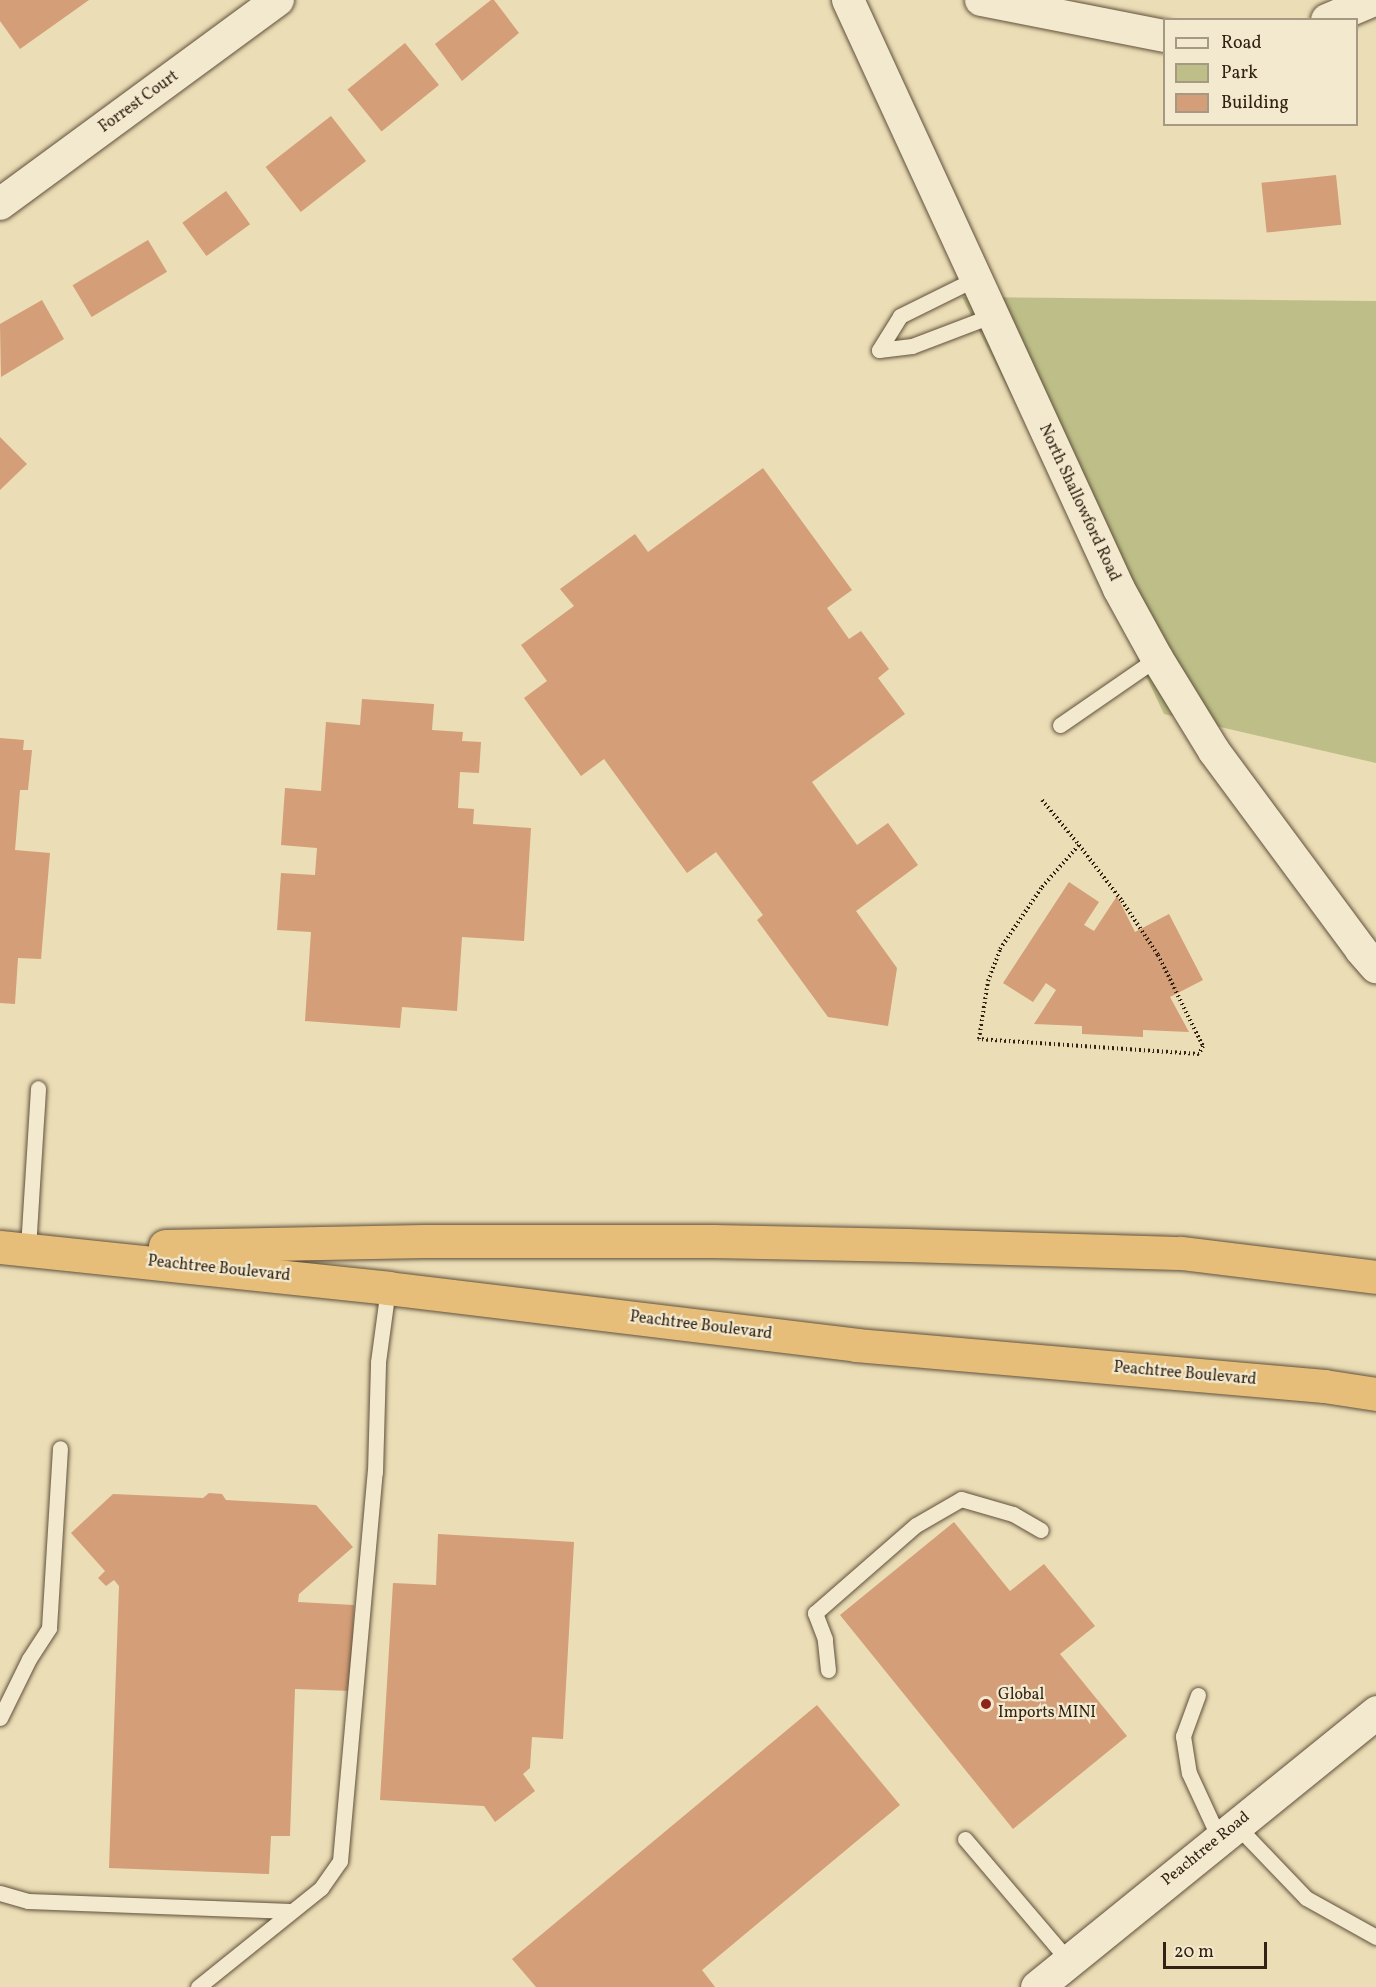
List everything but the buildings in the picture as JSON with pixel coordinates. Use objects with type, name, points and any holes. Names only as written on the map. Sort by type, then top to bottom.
[{"type":"highway","name":"Peachtree Boulevard","points":[[14,1247],[424,1241],[884,1245],[1181,1252],[1376,1277]]},
{"type":"highway","name":"Peachtree Boulevard","points":[[14,1247],[388,1288],[855,1345],[1324,1386],[1376,1394]]},
{"type":"street","name":"Forrest Court","points":[[0,204],[278,0]]},
{"type":"street","points":[[981,0],[1163,36]]},
{"type":"street","points":[[1332,18],[1374,0]]},
{"type":"street","name":"North Shallowford Road","points":[[851,1],[991,316],[1119,589],[1157,658],[1214,751],[1360,950],[1376,967]]},
{"type":"street","name":"Peachtree Road","points":[[1037,1987],[1376,1712]]},
{"type":"lane","points":[[975,279],[900,316],[879,350],[912,346],[991,316]]},
{"type":"lane","points":[[1060,725],[1157,658]]},
{"type":"lane","points":[[14,1247],[38,1088]]},
{"type":"lane","points":[[198,1987],[321,1887],[340,1861],[375,1472],[378,1362],[388,1288]]},
{"type":"lane","points":[[0,1718],[29,1659],[49,1628],[60,1448]]},
{"type":"lane","points":[[828,1670],[825,1639],[815,1613],[916,1525],[961,1499],[1013,1514],[1041,1530]]},
{"type":"lane","points":[[1198,1695],[1183,1736],[1189,1773],[1228,1831],[1306,1898],[1376,1936]]},
{"type":"lane","points":[[965,1839],[1069,1961]]},
{"type":"lane","points":[[0,1893],[28,1901],[291,1911]]},
{"type":"path","points":[[1042,800],[1078,845],[1122,901],[1158,955],[1203,1046],[1199,1054],[979,1039],[988,981],[1000,949],[1042,887],[1078,845]]},
{"type":"green space","points":[[962,297],[1376,301],[1376,763],[1164,714],[1045,462]]},
{"type":"place","name":"Global Imports MINI","points":[[986,1704]]}]
